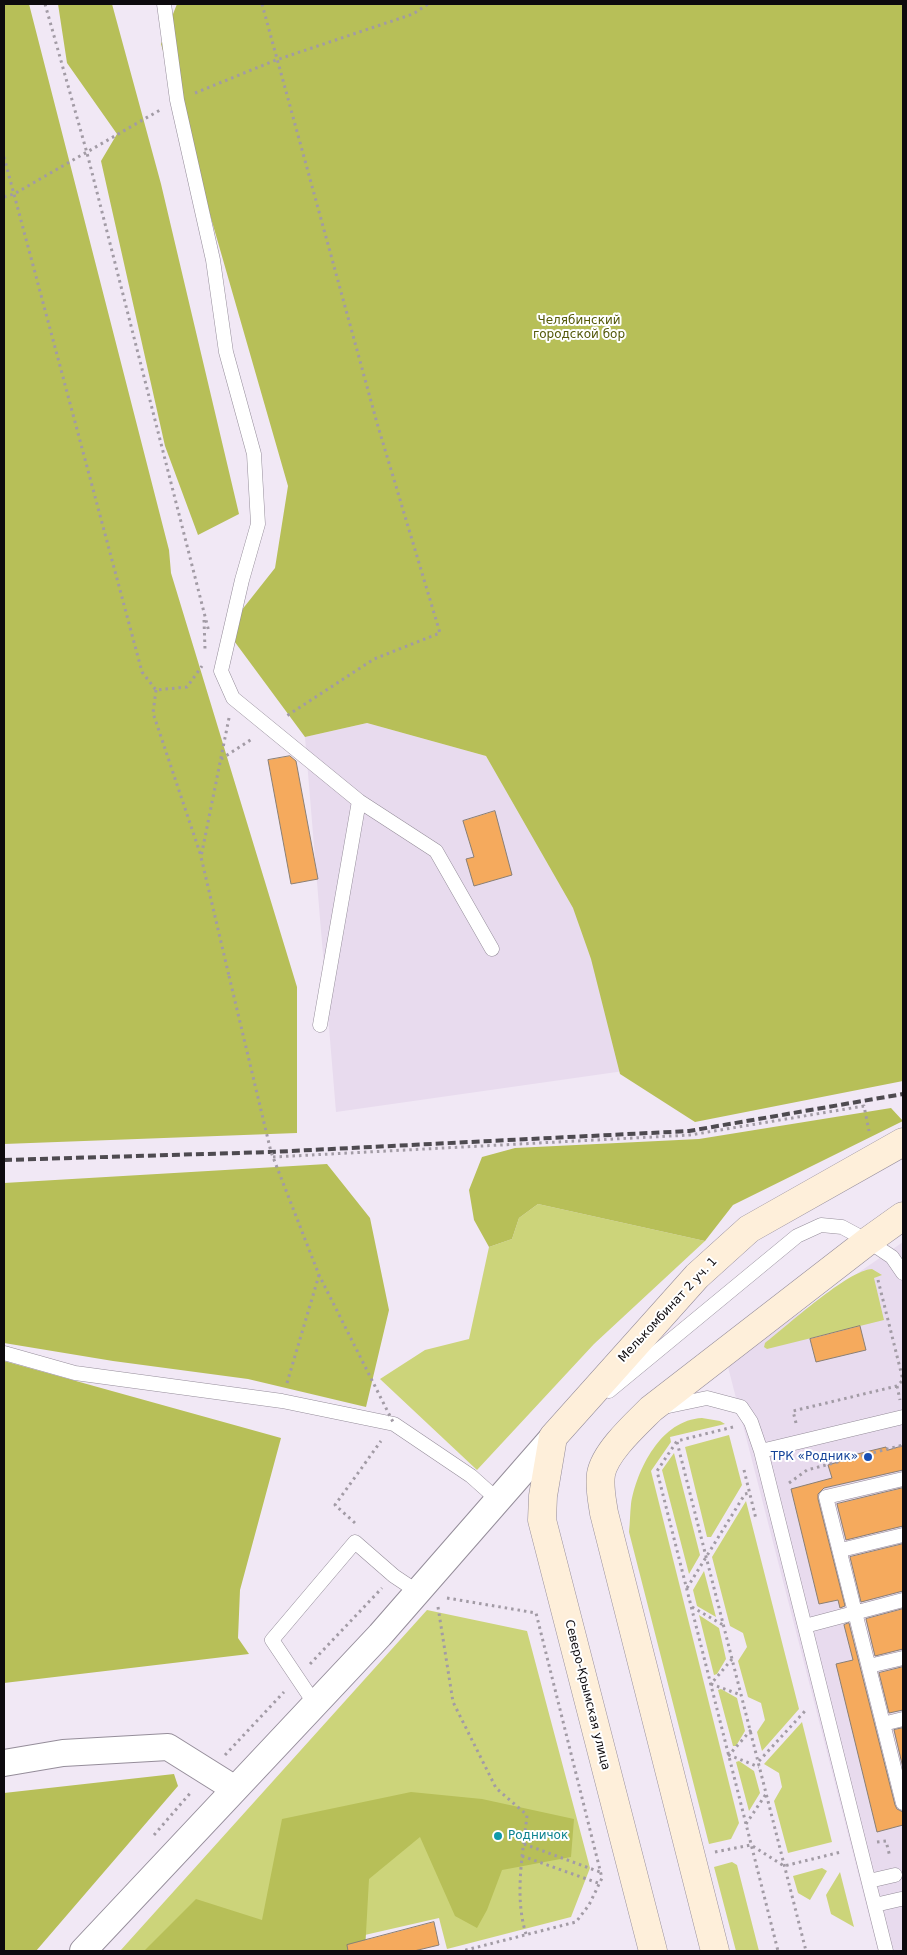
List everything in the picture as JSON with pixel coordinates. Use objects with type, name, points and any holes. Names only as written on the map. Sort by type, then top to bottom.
[{"type":"street","name":"Мелькомбинат 2 уч. 1","points":[[553,1437],[697,1276],[749,1229],[903,1142]]},
{"type":"street","points":[[715,1951],[604,1513],[600,1489],[602,1472],[618,1442],[651,1409],[868,1240],[903,1216]]},
{"type":"street","points":[[83,1951],[314,1704],[428,1599],[499,1501],[553,1437]]},
{"type":"street","name":"Северо-Крымская улица","points":[[553,1437],[542,1520],[653,1951]]},
{"type":"street","points":[[4,1763],[63,1753],[168,1747],[235,1789]]},
{"type":"lane","points":[[164,4],[177,100],[213,260],[226,352],[254,454],[258,524],[242,580],[221,671],[234,698],[359,802],[436,851],[492,949]]},
{"type":"lane","points":[[320,1026],[359,802]]},
{"type":"lane","points":[[553,1437],[797,1236],[821,1225],[842,1227],[868,1240],[892,1257],[903,1273]]},
{"type":"lane","points":[[4,1353],[75,1373],[282,1400],[394,1424],[471,1476],[499,1501]]},
{"type":"lane","points":[[651,1409],[707,1398],[741,1407],[751,1422],[761,1451],[886,1951]]},
{"type":"lane","points":[[761,1451],[903,1417]]},
{"type":"lane","points":[[903,1479],[826,1497],[883,1724],[900,1777],[903,1804]]},
{"type":"lane","points":[[840,1550],[903,1535]]},
{"type":"lane","points":[[314,1704],[272,1640],[355,1542],[394,1576],[428,1599]]},
{"type":"lane","points":[[805,1626],[903,1600]]},
{"type":"lane","points":[[869,1666],[903,1658]]},
{"type":"lane","points":[[883,1724],[903,1719]]},
{"type":"lane","points":[[868,1881],[895,1875]]},
{"type":"lane","points":[[874,1905],[901,1899]]},
{"type":"path","points":[[45,4],[87,153],[204,614],[205,653]]},
{"type":"path","points":[[221,758],[374,659],[440,633],[374,413],[262,4]]},
{"type":"path","points":[[4,197],[14,194],[177,100],[276,60],[413,14],[428,4]]},
{"type":"path","points":[[4,157],[142,672],[156,690],[154,713],[201,857],[273,1157],[319,1275],[394,1424],[335,1504],[359,1526]]},
{"type":"path","points":[[156,690],[187,687],[205,662]]},
{"type":"path","points":[[201,857],[234,698]]},
{"type":"path","points":[[273,1157],[690,1135],[864,1106],[876,1158]]},
{"type":"path","points":[[282,1400],[319,1275]]},
{"type":"path","points":[[878,1280],[903,1380]]},
{"type":"path","points":[[733,1427],[677,1441],[657,1471],[778,1951]]},
{"type":"path","points":[[677,1441],[806,1951]]},
{"type":"path","points":[[787,1484],[807,1470],[903,1445]]},
{"type":"path","points":[[687,1589],[706,1555],[745,1494],[749,1493]]},
{"type":"path","points":[[446,1598],[536,1613],[602,1878],[589,1905],[576,1922],[462,1951]]},
{"type":"path","points":[[428,1599],[453,1702],[496,1788],[527,1815],[520,1889],[523,1924],[526,1934]]},
{"type":"path","points":[[692,1606],[724,1626]]},
{"type":"path","points":[[711,1684],[732,1658]]},
{"type":"path","points":[[711,1684],[741,1695]]},
{"type":"path","points":[[759,1761],[805,1711]]},
{"type":"path","points":[[729,1755],[751,1730]]},
{"type":"path","points":[[729,1755],[760,1767]]},
{"type":"path","points":[[746,1824],[767,1794]]},
{"type":"path","points":[[524,1844],[600,1872]]},
{"type":"path","points":[[710,1854],[751,1845],[784,1866],[841,1852]]},
{"type":"path","points":[[522,1856],[598,1883]]},
{"type":"shaded area","points":[[367,723],[486,756],[573,908],[673,1064],[336,1112],[305,737]]},
{"type":"shaded area","points":[[903,1242],[903,1951],[878,1951],[727,1363]]},
{"type":"green space","points":[[4,4],[29,4],[169,550],[171,573],[297,987],[297,1133],[4,1144]]},
{"type":"green space","points":[[58,4],[112,4],[161,184],[239,514],[198,535],[165,446],[101,161],[117,134],[67,63]]},
{"type":"green space","name":"Челябинский городской бор","points":[[177,4],[903,4],[903,1081],[695,1122],[620,1074],[591,959],[573,908],[486,756],[367,723],[305,737],[226,630],[275,568],[288,486],[161,44]]},
{"type":"green space","points":[[891,1108],[903,1121],[733,1205],[705,1241],[538,1204],[519,1218],[512,1239],[489,1247],[474,1220],[469,1190],[482,1157],[515,1148],[699,1139]]},
{"type":"green space","points":[[327,1164],[370,1218],[389,1310],[366,1407],[248,1379],[113,1361],[4,1343],[4,1183]]},
{"type":"green space","points":[[538,1204],[705,1241],[594,1344],[477,1470],[380,1379],[425,1350],[469,1339],[489,1247],[512,1239],[519,1218]]},
{"type":"green space","points":[[872,1269],[882,1275],[874,1278],[884,1320],[767,1349],[764,1347],[765,1343],[833,1288],[861,1272]]},
{"type":"green space","points":[[4,1361],[281,1438],[240,1590],[238,1638],[249,1654],[4,1683]]},
{"type":"green space","points":[[702,1418],[720,1421],[725,1424],[670,1437],[671,1442],[651,1471],[739,1823],[731,1839],[709,1844],[629,1532],[634,1490],[645,1462],[653,1449],[674,1427],[687,1421]]},
{"type":"green space","points":[[729,1435],[742,1485],[711,1537],[707,1537],[685,1447]]},
{"type":"green space","points":[[674,1453],[700,1555],[689,1574],[662,1470]]},
{"type":"green space","points":[[746,1501],[799,1709],[762,1751],[757,1732],[765,1720],[761,1703],[748,1697],[738,1661],[747,1647],[743,1633],[730,1626],[712,1557]]},
{"type":"green space","points":[[704,1571],[716,1617],[697,1606],[693,1590]]},
{"type":"green space","points":[[427,1610],[527,1631],[590,1868],[571,1917],[447,1949],[439,1918],[356,1937],[358,1951],[120,1951]]},
{"type":"green space","points":[[699,1615],[719,1628],[726,1659],[717,1674],[714,1675]]},
{"type":"green space","points":[[721,1689],[737,1698],[745,1731],[736,1746],[733,1746],[718,1690]]},
{"type":"green space","points":[[802,1722],[832,1842],[788,1853],[774,1801],[782,1787],[779,1773],[764,1764]]},
{"type":"green space","points":[[739,1761],[754,1771],[760,1793],[749,1811],[736,1762]]},
{"type":"green space","points":[[174,1774],[178,1786],[36,1951],[4,1951],[4,1793]]},
{"type":"green space","points":[[411,1792],[482,1799],[574,1819],[571,1857],[502,1870],[487,1910],[477,1928],[455,1916],[420,1837],[369,1879],[365,1951],[144,1951],[196,1899],[262,1920],[282,1819]]},
{"type":"green space","points":[[732,1862],[737,1865],[759,1951],[736,1951],[714,1867]]},
{"type":"green space","points":[[822,1868],[827,1871],[810,1900],[798,1893],[793,1876]]},
{"type":"green space","points":[[840,1872],[854,1927],[831,1914],[826,1895]]},
{"type":"building","points":[[290,756],[296,761],[318,879],[291,884],[268,760]]},
{"type":"building","points":[[495,811],[512,875],[474,886],[466,859],[474,857],[463,821]]},
{"type":"building","points":[[860,1326],[866,1350],[816,1362],[810,1339]]},
{"type":"building","points":[[903,1446],[903,1470],[824,1488],[818,1494],[845,1606],[840,1608],[838,1600],[819,1604],[791,1489],[832,1478],[828,1465],[845,1460],[845,1457],[886,1447],[887,1450]]},
{"type":"building","points":[[903,1488],[903,1526],[846,1540],[837,1504]]},
{"type":"building","points":[[903,1544],[903,1591],[861,1602],[850,1557]]},
{"type":"building","points":[[903,1609],[903,1649],[875,1656],[866,1619]]},
{"type":"building","points":[[849,1623],[895,1805],[897,1809],[903,1812],[903,1825],[877,1832],[836,1664],[853,1660],[844,1625]]},
{"type":"building","points":[[903,1667],[903,1710],[889,1713],[879,1673]]},
{"type":"building","points":[[903,1728],[903,1768],[894,1730]]},
{"type":"building","points":[[434,1922],[439,1945],[414,1951],[348,1951],[347,1945]]},
{"type":"railway","points":[[4,1160],[271,1152],[689,1131],[903,1094]]},
{"type":"place","name":"ТРК «Родник»","points":[[868,1457]]},
{"type":"place","name":"Родничок","points":[[498,1836]]}]
